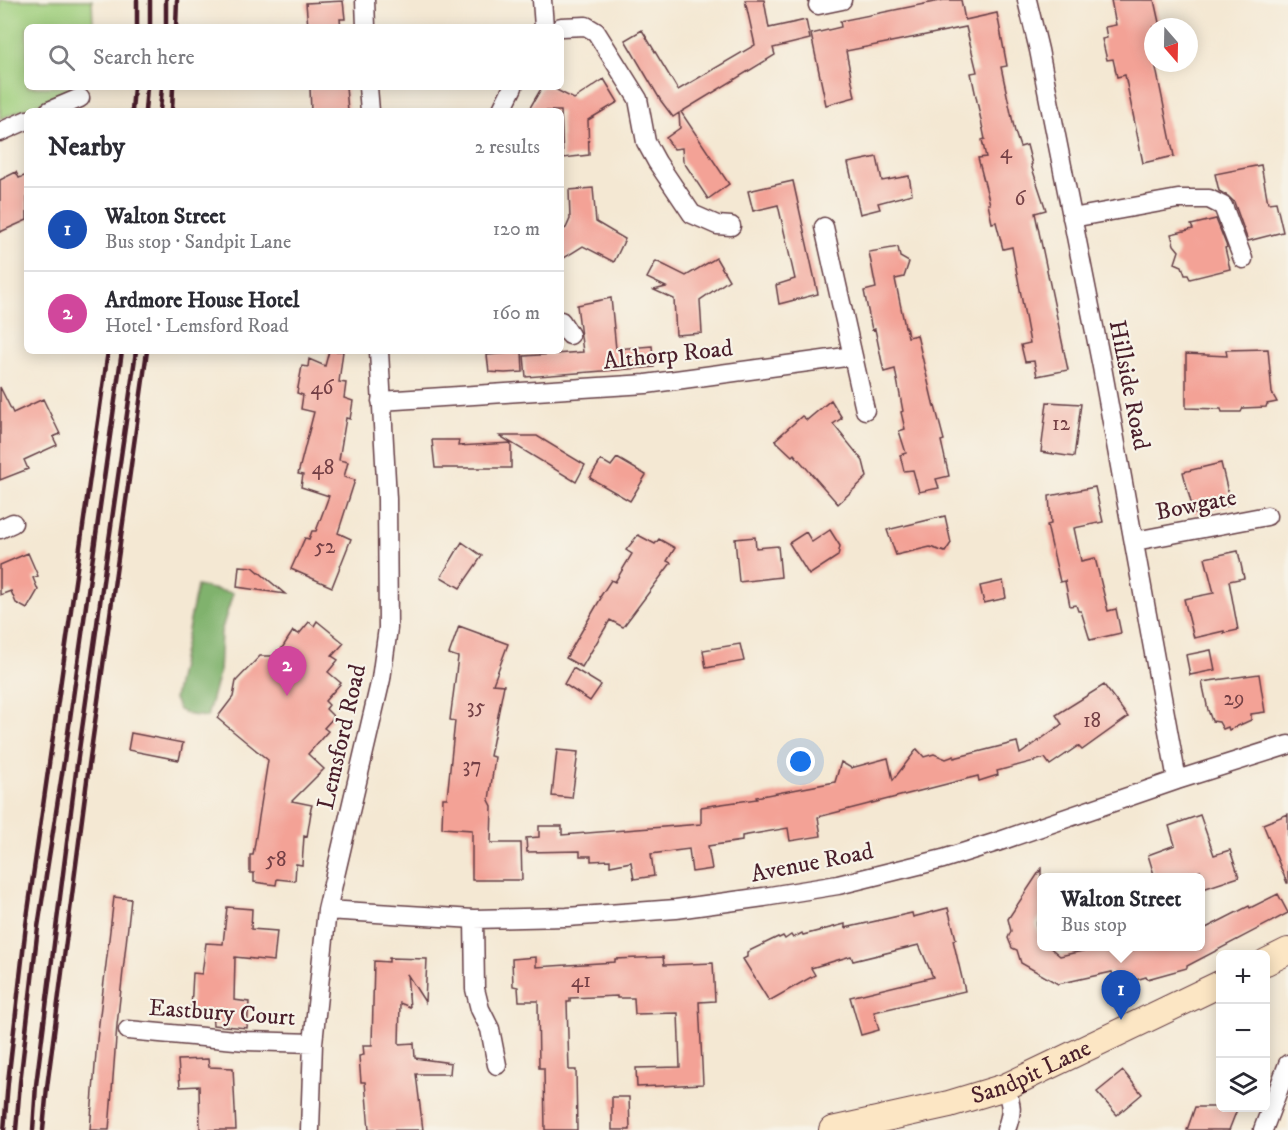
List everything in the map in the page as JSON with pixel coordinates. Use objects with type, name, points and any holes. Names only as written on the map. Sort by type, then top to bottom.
[{"type":"street","points":[[365,0],[366,24]]},
{"type":"street","points":[[542,0],[544,24]]},
{"type":"street","points":[[818,4],[842,0]]},
{"type":"street","name":"Hillside Road","points":[[1027,0],[1135,541],[1177,780]]},
{"type":"street","points":[[564,27],[586,26],[596,32],[638,99],[646,141],[657,162],[692,214],[717,225],[730,226]]},
{"type":"street","points":[[368,90],[370,108]]},
{"type":"street","points":[[502,108],[512,90]]},
{"type":"street","points":[[57,108],[80,98]]},
{"type":"street","points":[[0,132],[24,121]]},
{"type":"street","points":[[1072,218],[1178,199],[1209,199],[1223,206],[1243,259]]},
{"type":"street","points":[[824,227],[865,410]]},
{"type":"street","name":"Lemsford Road","points":[[310,1130],[313,1043],[327,910],[381,679],[388,628],[387,499],[379,354]]},
{"type":"street","name":"Althorp Road","points":[[381,401],[646,384],[853,356]]},
{"type":"street","name":"Bowgate","points":[[1135,541],[1267,516]]},
{"type":"street","name":"Avenue Road","points":[[327,910],[474,919],[567,917],[676,909],[838,885],[943,859],[1288,745]]},
{"type":"street","points":[[474,919],[475,989],[480,1009],[490,1029],[497,1065]]},
{"type":"street","points":[[1270,960],[1288,951]]},
{"type":"street","name":"Sandpit Lane","points":[[832,1130],[949,1104],[1005,1087],[1216,986]]},
{"type":"street","name":"Eastbury Court","points":[[128,1030],[246,1041],[313,1043]]},
{"type":"street","points":[[1263,1130],[1288,1064]]},
{"type":"street","points":[[1005,1087],[1012,1104],[1006,1130]]},
{"type":"green space","points":[[0,0],[92,0],[93,24],[24,24],[24,90],[72,90],[0,119]]},
{"type":"green space","points":[[197,586],[233,593],[221,632],[219,673],[207,717],[190,715],[179,710],[174,699]]},
{"type":"building","points":[[745,0],[764,0],[769,28],[806,20],[810,39],[773,48],[775,55],[681,112],[729,184],[708,199],[683,161],[682,148],[674,149],[666,138],[680,128],[679,113],[673,117],[661,101],[625,40],[642,30],[678,90],[755,45]]},
{"type":"building","points":[[944,0],[961,0],[965,20],[997,13],[1007,66],[1001,67],[1015,132],[1020,147],[1027,145],[1046,210],[1035,213],[1068,370],[1037,376],[1034,361],[1025,362],[1021,345],[1030,343],[1012,247],[1003,249],[996,222],[992,223],[988,204],[990,204],[978,158],[986,157],[982,140],[985,139],[971,73],[977,72],[966,27],[846,51],[855,97],[826,105],[811,34],[841,27],[840,21]]},
{"type":"building","points":[[1111,0],[1154,0],[1158,18],[1144,18],[1144,72],[1157,72],[1174,156],[1143,163],[1125,75],[1117,77],[1113,59],[1107,60],[1102,39],[1107,38],[1105,27],[1116,25]]},
{"type":"building","points":[[343,1],[345,19],[340,19],[341,24],[308,24],[306,3]]},
{"type":"building","points":[[604,79],[618,102],[588,120],[589,155],[564,158],[564,108],[530,108],[540,90],[557,90],[574,99]]},
{"type":"building","points":[[310,90],[346,90],[348,108],[311,108]]},
{"type":"building","points":[[877,157],[882,181],[909,176],[912,194],[878,203],[880,209],[860,214],[848,163]]},
{"type":"building","points":[[1261,165],[1268,203],[1276,202],[1283,232],[1248,241],[1234,202],[1219,191],[1215,174]]},
{"type":"building","points":[[16,172],[19,178],[24,176],[24,221],[0,232],[0,180]]},
{"type":"building","points":[[793,181],[818,294],[779,304],[776,285],[795,279],[778,205],[753,211],[748,191]]},
{"type":"building","points":[[593,188],[596,222],[625,239],[614,262],[583,246],[564,258],[564,229],[570,219],[569,190]]},
{"type":"building","points":[[1216,219],[1227,247],[1225,248],[1230,269],[1190,279],[1188,275],[1185,275],[1182,266],[1175,263],[1179,251],[1174,245],[1171,234],[1193,229],[1191,225]]},
{"type":"building","points":[[898,247],[900,257],[909,262],[904,277],[895,279],[905,327],[908,337],[917,335],[944,440],[941,441],[949,476],[936,479],[939,488],[919,492],[913,470],[904,471],[900,455],[906,453],[899,431],[905,429],[895,369],[884,372],[864,291],[876,288],[869,252]]},
{"type":"building","points":[[716,258],[729,280],[700,300],[702,333],[676,335],[674,299],[654,290],[666,287],[647,278],[656,261],[686,276]]},
{"type":"building","points":[[611,298],[616,349],[652,346],[654,367],[526,377],[524,356],[583,352],[577,305]]},
{"type":"building","points":[[1268,349],[1272,393],[1277,402],[1267,404],[1266,407],[1243,408],[1241,412],[1186,408],[1186,354],[1227,356],[1226,350]]},
{"type":"building","points":[[328,354],[343,354],[339,382],[346,383],[344,398],[353,401],[350,419],[346,418],[339,460],[348,462],[344,477],[355,480],[338,533],[351,539],[332,587],[291,569],[305,538],[309,539],[312,531],[316,531],[329,496],[301,487],[303,475],[298,474],[314,412],[301,409],[303,395],[297,393],[302,366],[308,367],[309,359],[325,366]]},
{"type":"building","points":[[522,354],[523,372],[489,372],[487,355]]},
{"type":"building","points":[[0,387],[13,413],[43,399],[60,434],[53,437],[57,445],[24,460],[28,469],[0,480]]},
{"type":"building","points":[[831,400],[842,418],[833,424],[863,461],[867,477],[838,504],[794,454],[792,456],[775,440],[802,416],[807,420]]},
{"type":"building","points":[[1047,402],[1081,404],[1074,457],[1041,452]]},
{"type":"building","points":[[500,436],[537,436],[585,465],[576,482]]},
{"type":"building","points":[[432,440],[459,440],[458,446],[511,443],[511,468],[435,468]]},
{"type":"building","points":[[617,458],[646,475],[630,501],[590,478],[601,460],[611,466]]},
{"type":"building","points":[[1221,463],[1231,505],[1194,514],[1183,472]]},
{"type":"building","points":[[1095,487],[1103,522],[1074,528],[1081,561],[1095,558],[1108,611],[1116,609],[1121,633],[1090,640],[1081,611],[1078,611],[1076,605],[1070,606],[1065,581],[1060,582],[1047,525],[1051,524],[1049,496]]},
{"type":"building","points":[[945,516],[951,543],[945,552],[930,547],[896,555],[887,530]]},
{"type":"building","points":[[830,530],[840,546],[838,556],[809,575],[789,543],[806,532],[812,542]]},
{"type":"building","points":[[638,535],[655,544],[659,539],[675,548],[667,561],[671,563],[623,627],[610,620],[582,667],[566,658],[600,597],[611,580],[615,582],[632,554],[626,550]]},
{"type":"building","points":[[755,537],[756,548],[778,546],[781,577],[739,582],[735,539]]},
{"type":"building","points":[[462,542],[482,556],[460,588],[441,577]]},
{"type":"building","points":[[1238,551],[1244,578],[1229,581],[1238,630],[1194,638],[1184,599],[1214,593],[1205,558]]},
{"type":"building","points":[[28,553],[38,576],[33,578],[38,590],[27,609],[16,603],[11,591],[0,595],[0,565]]},
{"type":"building","points":[[239,566],[253,567],[285,594],[237,587]]},
{"type":"building","points":[[1003,581],[1006,598],[984,603],[980,586]]},
{"type":"building","points":[[317,621],[344,643],[332,656],[338,660],[328,672],[341,683],[325,701],[329,705],[326,709],[334,717],[324,728],[328,731],[308,754],[324,769],[292,801],[312,805],[307,837],[304,836],[302,865],[296,864],[295,881],[277,879],[276,885],[254,882],[254,873],[250,873],[250,855],[253,855],[268,760],[217,718],[233,697],[236,681],[260,656],[277,656],[293,631],[299,634],[309,622],[314,626]]},
{"type":"building","points":[[459,626],[508,644],[493,684],[504,685],[490,756],[495,757],[489,800],[492,806],[491,843],[521,843],[522,880],[472,880],[472,830],[442,828],[443,798],[447,798],[455,721],[450,720],[458,657],[449,654]]},
{"type":"building","points":[[740,644],[744,661],[706,668],[703,650]]},
{"type":"building","points":[[1211,650],[1215,670],[1190,675],[1186,655]]},
{"type":"building","points":[[573,668],[601,685],[590,701],[564,684]]},
{"type":"building","points":[[1259,674],[1265,712],[1251,714],[1251,720],[1229,730],[1228,727],[1223,729],[1219,722],[1212,721],[1202,682]]},
{"type":"building","points":[[1104,685],[1128,717],[1082,750],[1078,746],[1050,765],[1045,758],[997,771],[998,775],[979,781],[978,776],[818,817],[821,836],[790,841],[788,828],[742,836],[742,841],[708,846],[712,869],[692,872],[689,849],[651,854],[654,876],[634,879],[631,862],[610,866],[610,860],[591,861],[591,856],[580,856],[580,851],[527,852],[526,838],[539,837],[539,826],[562,826],[562,835],[701,824],[701,807],[757,799],[756,797],[835,782],[841,762],[851,768],[888,758],[893,780],[917,749],[924,757],[934,754],[946,759],[1017,742],[1020,754],[1062,724],[1056,715]]},
{"type":"building","points":[[131,733],[183,743],[179,760],[128,750]]},
{"type":"building","points":[[557,750],[578,752],[572,798],[552,796]]},
{"type":"building","points":[[1288,814],[1288,883],[1287,883],[1263,824]]},
{"type":"building","points":[[1200,815],[1214,855],[1230,850],[1239,877],[1205,888],[1205,873],[1200,873],[1200,871],[1153,873],[1148,855],[1175,845],[1169,826]]},
{"type":"building","points":[[1037,875],[1037,951],[1054,951],[1060,956],[1082,951],[1205,951],[1205,928],[1249,906],[1250,908],[1278,894],[1288,913],[1216,950],[1187,968],[1116,986],[1112,972],[1058,984],[1021,963],[1017,950],[1012,948],[1008,938],[1011,931],[1008,919]]},
{"type":"building","points":[[114,897],[131,899],[117,1025],[109,1130],[90,1130],[97,1040]]},
{"type":"building","points":[[227,907],[252,909],[251,929],[277,931],[274,961],[235,957],[234,1000],[249,1002],[247,1028],[213,1025],[212,1012],[191,1010],[193,973],[202,974],[206,943],[223,944]]},
{"type":"building","points":[[948,908],[965,991],[874,1012],[879,1030],[861,1035],[850,997],[933,977],[919,945],[853,961],[851,956],[811,968],[815,975],[769,1001],[743,959],[747,957],[747,952],[778,937],[783,936],[785,939],[791,935],[793,938],[802,933],[803,935],[845,924],[845,928],[912,913],[913,917]]},
{"type":"building","points":[[536,957],[536,967],[663,957],[664,965],[713,963],[715,1001],[699,1002],[703,1084],[637,1087],[636,1068],[680,1067],[678,1013],[635,1014],[634,998],[617,998],[617,996],[570,998],[570,1002],[567,1002],[569,1070],[576,1070],[577,1130],[545,1130],[544,1068],[539,1068],[538,1001],[519,1001],[518,987],[513,986],[512,959]]},
{"type":"building","points":[[389,958],[427,959],[425,1002],[407,974],[410,1007],[400,1003],[399,1044],[414,1043],[415,1058],[451,1063],[450,1074],[416,1074],[423,1130],[369,1130],[365,1082],[361,1082],[359,1056],[364,1055],[363,1045],[372,1045],[374,961],[389,962]]},
{"type":"building","points":[[208,1059],[209,1067],[233,1068],[236,1130],[200,1130],[199,1086],[180,1087],[178,1060]]},
{"type":"building","points":[[1123,1071],[1142,1094],[1117,1115],[1097,1092]]},
{"type":"building","points":[[612,1097],[629,1097],[630,1130],[612,1130]]},
{"type":"building","points":[[1195,1107],[1216,1107],[1216,1112],[1236,1112],[1229,1130],[1187,1130]]},
{"type":"railway","points":[[137,0],[137,24]]},
{"type":"railway","points":[[150,0],[150,24]]},
{"type":"railway","points":[[166,0],[166,24]]},
{"type":"railway","points":[[176,24],[177,0]]},
{"type":"railway","points":[[132,108],[134,90]]},
{"type":"railway","points":[[145,108],[147,90]]},
{"type":"railway","points":[[160,108],[162,90]]},
{"type":"railway","points":[[172,108],[173,90]]},
{"type":"railway","points":[[4,1130],[26,925],[108,354]]},
{"type":"railway","points":[[16,1130],[38,927],[122,354]]},
{"type":"railway","points":[[33,1130],[36,1085],[77,764],[136,354]]},
{"type":"railway","points":[[43,1130],[89,765],[147,354]]},
{"type":"place","name":"Ardmore House Hotel","points":[[287,696]]},
{"type":"place","name":"Walton Street","points":[[1121,1020]]}]
